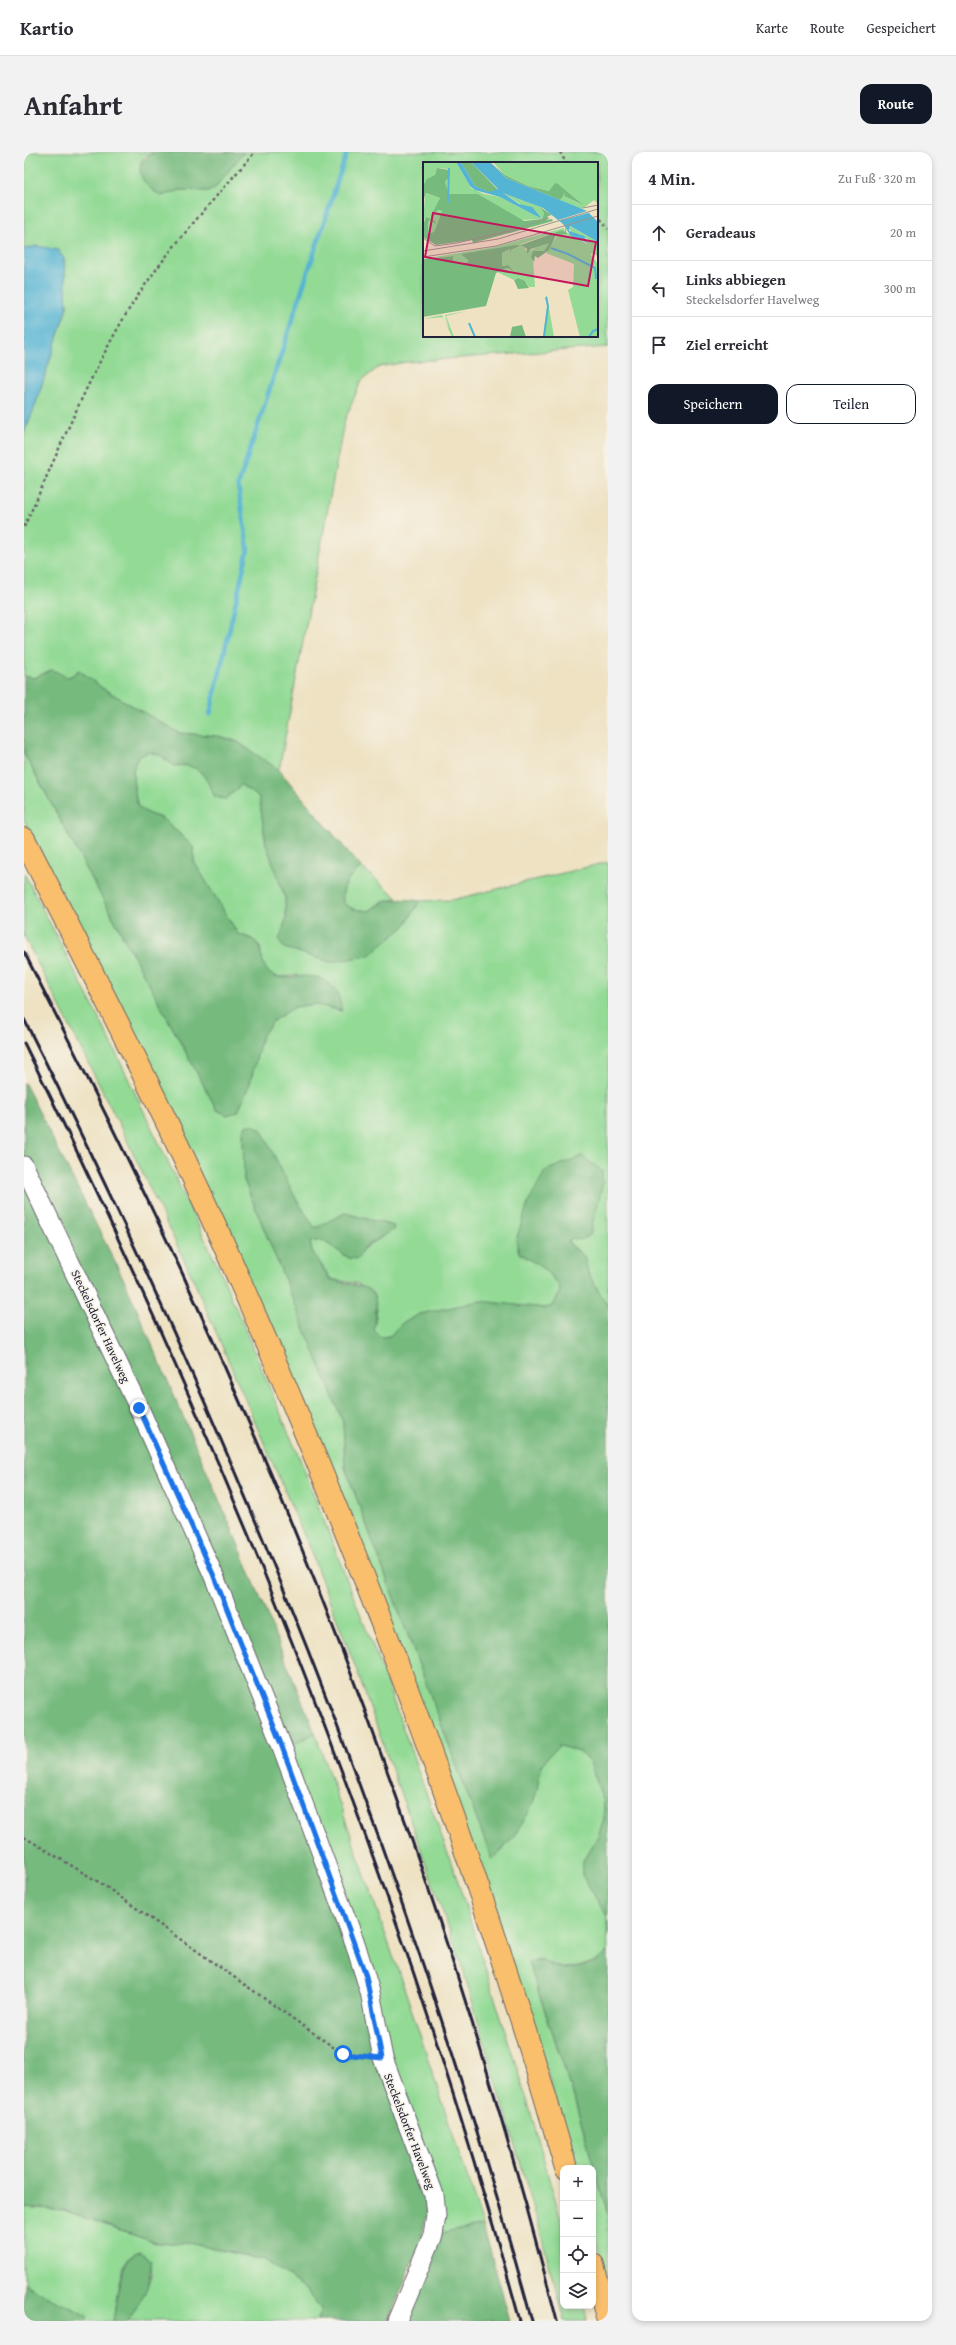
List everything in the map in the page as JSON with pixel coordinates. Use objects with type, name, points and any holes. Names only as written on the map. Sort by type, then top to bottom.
[{"type":"main road","points":[[24,839],[174,1139],[218,1232],[309,1441],[395,1658],[445,1793],[495,1939],[565,2165]]},
{"type":"main road","points":[[595,2273],[608,2320]]},
{"type":"street","name":"Steckelsdorfer Havelweg","points":[[24,1166],[139,1408],[213,1574],[281,1744],[355,1943],[370,1992],[382,2058],[434,2195],[436,2216],[433,2235],[397,2321]]},
{"type":"path","points":[[24,527],[104,352],[129,310],[164,261],[255,152]]},
{"type":"path","points":[[560,152],[565,162]]},
{"type":"path","points":[[598,215],[608,228]]},
{"type":"path","points":[[24,1837],[102,1884],[343,2054],[382,2058]]},
{"type":"green space","points":[[24,152],[155,152],[144,157],[140,164],[161,196],[180,190],[207,191],[214,189],[244,152],[608,152],[608,347],[406,362],[379,367],[361,381],[344,422],[279,770],[236,741],[218,736],[179,733],[102,688],[79,670],[68,677],[51,670],[34,678],[24,676],[24,433],[35,406],[67,307],[64,259],[57,250],[37,246],[24,249]]},
{"type":"green space","points":[[155,152],[244,152],[214,189],[207,191],[180,190],[161,196],[144,181],[140,169],[142,163],[147,157]]},
{"type":"green space","points":[[51,670],[68,677],[79,670],[102,688],[179,733],[218,736],[236,741],[279,770],[361,867],[347,882],[343,891],[343,903],[353,909],[369,911],[393,900],[405,899],[420,901],[404,927],[368,956],[330,962],[284,948],[279,940],[286,919],[285,897],[266,844],[259,797],[241,785],[226,799],[215,797],[208,782],[200,772],[190,766],[174,766],[160,755],[149,752],[137,759],[134,765],[133,777],[138,807],[149,814],[164,819],[193,847],[194,862],[238,934],[252,939],[260,946],[264,964],[270,973],[278,977],[288,978],[311,976],[322,979],[336,990],[339,998],[342,1011],[314,1004],[295,1007],[274,1020],[262,1036],[250,1083],[238,1112],[227,1115],[217,1110],[24,753],[24,676],[34,678]]},
{"type":"green space","points":[[149,752],[160,755],[174,765],[183,765],[196,768],[208,782],[215,797],[226,799],[241,785],[259,797],[266,844],[285,897],[286,919],[280,940],[404,927],[420,901],[452,900],[608,862],[608,1307],[588,1273],[584,1256],[569,1243],[571,1238],[578,1239],[582,1156],[545,1171],[519,1253],[546,1270],[560,1287],[559,1295],[551,1307],[545,1308],[480,1302],[420,1314],[402,1323],[390,1336],[381,1337],[374,1330],[377,1308],[359,1284],[331,1279],[312,1251],[310,1242],[322,1240],[349,1258],[393,1230],[345,1213],[315,1228],[247,1125],[243,1131],[244,1180],[343,1422],[345,1468],[492,1859],[503,1850],[534,1801],[539,1771],[549,1754],[560,1746],[581,1752],[591,1765],[604,1803],[604,1820],[598,1837],[583,1861],[582,1875],[607,1916],[608,1951],[603,1958],[579,1967],[561,1968],[542,1960],[528,1962],[570,2084],[593,2165],[575,2165],[514,1968],[163,1098],[24,820],[24,753],[217,1110],[227,1115],[250,1083],[262,1036],[274,1020],[295,1007],[314,1004],[342,1011],[296,975],[279,977],[269,973],[265,969],[260,946],[252,939],[238,934],[194,862],[193,847],[164,819],[149,814],[138,807],[133,771],[136,761],[143,754]]},
{"type":"green space","points":[[361,867],[398,898],[380,903],[369,911],[353,909],[343,903],[343,891],[347,882]]},
{"type":"green space","points":[[24,873],[103,1026],[220,1271],[299,1457],[381,1667],[458,1882],[527,2100],[560,2216],[560,2306],[536,2216],[461,1963],[357,1671],[306,1540],[193,1279],[121,1128],[24,936]]},
{"type":"green space","points":[[24,1082],[124,1280],[242,1553],[315,1733],[289,1747],[425,2190],[427,2213],[420,2244],[388,2321],[316,2321],[321,2311],[307,2290],[265,2260],[185,2242],[159,2244],[64,2210],[24,2207]]},
{"type":"green space","points":[[247,1125],[253,1125],[261,1129],[296,1199],[315,1228],[345,1213],[394,1226],[393,1230],[363,1248],[358,1259],[349,1258],[322,1240],[310,1242],[312,1251],[330,1279],[363,1287],[370,1290],[374,1295],[376,1314],[374,1330],[381,1337],[390,1336],[402,1323],[420,1314],[480,1301],[545,1308],[551,1307],[559,1295],[560,1287],[546,1270],[519,1253],[516,1240],[528,1203],[545,1171],[582,1156],[602,1171],[603,1183],[590,1235],[581,1240],[571,1238],[568,1241],[573,1248],[584,1256],[588,1273],[608,1307],[608,1934],[607,1916],[582,1875],[583,1862],[598,1837],[604,1820],[604,1803],[591,1765],[581,1752],[560,1746],[546,1759],[542,1765],[533,1802],[521,1826],[511,1840],[492,1860],[345,1467],[343,1422],[244,1180],[243,1130]]},
{"type":"green space","points":[[315,1733],[407,1996],[483,2225],[440,2234],[392,2066],[289,1747]]},
{"type":"green space","points":[[608,1951],[608,2215],[596,2174],[596,2165],[593,2165],[570,2084],[528,1962],[543,1962],[566,1969],[587,1965]]},
{"type":"green space","points":[[596,2174],[608,2215],[608,2284],[596,2239]]},
{"type":"green space","points":[[24,2207],[64,2210],[159,2244],[184,2242],[265,2260],[307,2290],[321,2311],[316,2321],[128,2321],[143,2296],[151,2277],[149,2260],[142,2254],[137,2253],[129,2258],[122,2272],[113,2321],[87,2321],[86,2316],[24,2284]]},
{"type":"green space","points":[[483,2225],[510,2321],[404,2321],[440,2234]]},
{"type":"green space","points":[[140,2252],[152,2261],[147,2289],[128,2321],[113,2321],[123,2270],[133,2255]]},
{"type":"green space","points":[[24,2284],[87,2316],[87,2321],[24,2321]]},
{"type":"green space","points":[[561,2309],[585,2309],[587,2321],[564,2321]]},
{"type":"water","points":[[37,246],[58,250],[64,259],[67,307],[35,406],[24,433],[24,249]]},
{"type":"waterway","points":[[210,714],[248,549],[238,486],[347,152]]},
{"type":"railway","points":[[24,952],[106,1114],[184,1277],[241,1403],[346,1660],[440,1922],[482,2055],[521,2188],[557,2321]]},
{"type":"railway","points":[[24,1019],[101,1176],[175,1335],[245,1495],[311,1657],[373,1821],[430,1986],[483,2153],[532,2321]]},
{"type":"railway","points":[[24,1043],[99,1198],[171,1354],[239,1511],[303,1670],[364,1830],[420,1992],[472,2156],[520,2321]]},
{"type":"route","points":[[139,1408],[213,1574],[281,1744],[366,1976],[382,2058],[343,2054]]}]
